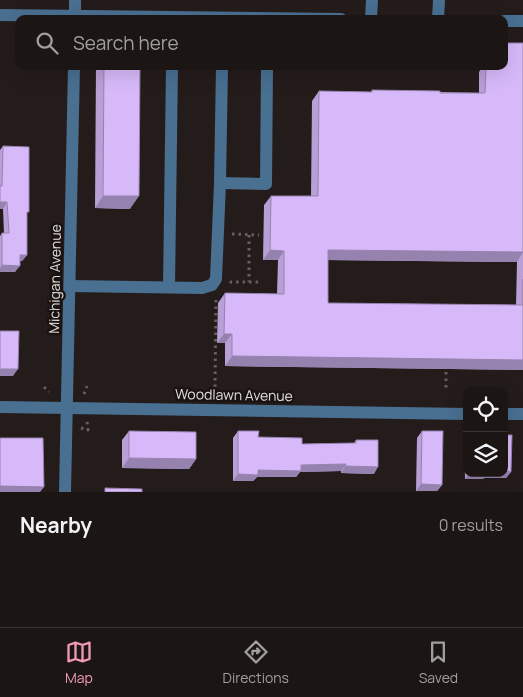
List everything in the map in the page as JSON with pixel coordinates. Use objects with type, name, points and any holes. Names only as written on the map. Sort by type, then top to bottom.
[{"type":"street","points":[[75,0],[75,15]]},
{"type":"street","points":[[371,15],[372,0]]},
{"type":"street","points":[[438,15],[439,0]]},
{"type":"street","points":[[0,15],[15,15]]},
{"type":"street","points":[[508,21],[523,21]]},
{"type":"street","name":"Michigan Avenue","points":[[66,492],[74,70]]},
{"type":"street","points":[[169,287],[172,70]]},
{"type":"street","points":[[70,286],[202,288],[212,285],[216,279],[222,70]]},
{"type":"street","points":[[220,183],[266,184],[267,70]]},
{"type":"street","name":"Woodlawn Avenue","points":[[0,407],[463,414]]},
{"type":"street","points":[[508,414],[523,414]]},
{"type":"path","points":[[231,227],[231,234],[259,235]]},
{"type":"path","points":[[249,235],[249,282]]},
{"type":"path","points":[[228,286],[231,282],[262,282]]},
{"type":"path","points":[[215,387],[216,298],[220,294]]},
{"type":"path","points":[[446,372],[446,390]]},
{"type":"path","points":[[84,394],[87,386]]},
{"type":"path","points":[[44,388],[49,392]]},
{"type":"path","points":[[80,428],[88,430],[86,421]]},
{"type":"building","points":[[508,43],[523,43],[523,252],[328,250],[328,303],[523,305],[523,360],[232,356],[232,334],[224,334],[225,293],[284,294],[284,251],[270,250],[271,196],[318,196],[319,91],[372,92],[372,90],[485,93],[486,70],[508,70]]},
{"type":"building","points":[[104,70],[140,70],[139,196],[103,196]]},
{"type":"building","points":[[3,146],[29,147],[27,255],[20,255],[20,266],[2,265],[2,233],[9,233],[7,202],[0,202]]},
{"type":"building","points":[[0,331],[19,331],[18,369],[0,369]]},
{"type":"building","points":[[129,431],[196,432],[196,459],[129,458]]},
{"type":"building","points":[[238,431],[259,431],[258,437],[302,438],[302,444],[356,443],[356,440],[378,440],[378,467],[345,466],[346,464],[301,465],[301,471],[258,470],[258,475],[238,474]]},
{"type":"building","points":[[422,431],[443,431],[442,485],[421,484]]},
{"type":"building","points":[[508,435],[512,435],[511,472],[508,472]]},
{"type":"building","points":[[0,438],[43,438],[44,487],[0,486]]},
{"type":"building","points":[[105,488],[142,489],[142,492],[105,492]]}]
